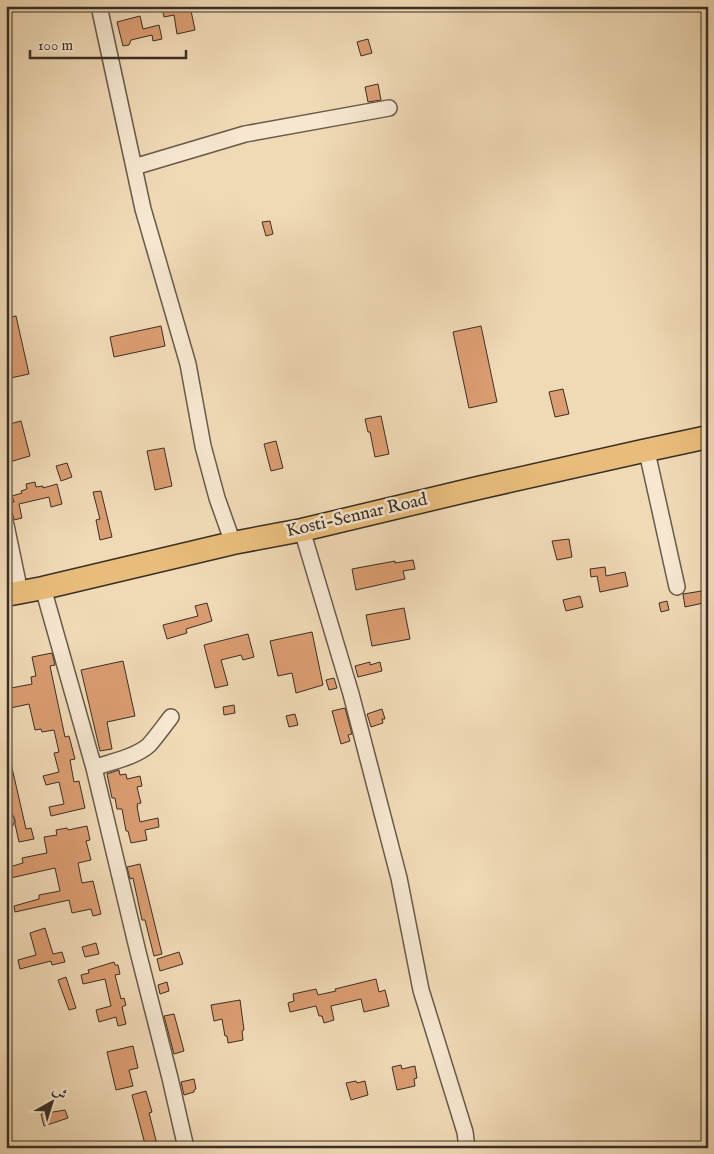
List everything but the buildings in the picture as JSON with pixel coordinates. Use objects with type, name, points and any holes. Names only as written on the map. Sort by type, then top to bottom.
[{"type":"highway","name":"Kosti-Sennar Road","points":[[13,593],[43,588],[233,543],[302,530],[643,450],[708,437]]},
{"type":"street","points":[[99,6],[143,209],[188,364],[203,446],[217,498],[233,543]]},
{"type":"street","points":[[134,167],[245,134],[388,108]]},
{"type":"street","points":[[643,450],[649,460],[677,587]]},
{"type":"street","points":[[6,525],[13,593]]},
{"type":"street","points":[[302,530],[351,694],[399,878],[421,990],[465,1132],[467,1148]]},
{"type":"street","points":[[43,588],[94,768],[186,1148]]},
{"type":"street","points":[[94,768],[141,751],[171,717]]}]
